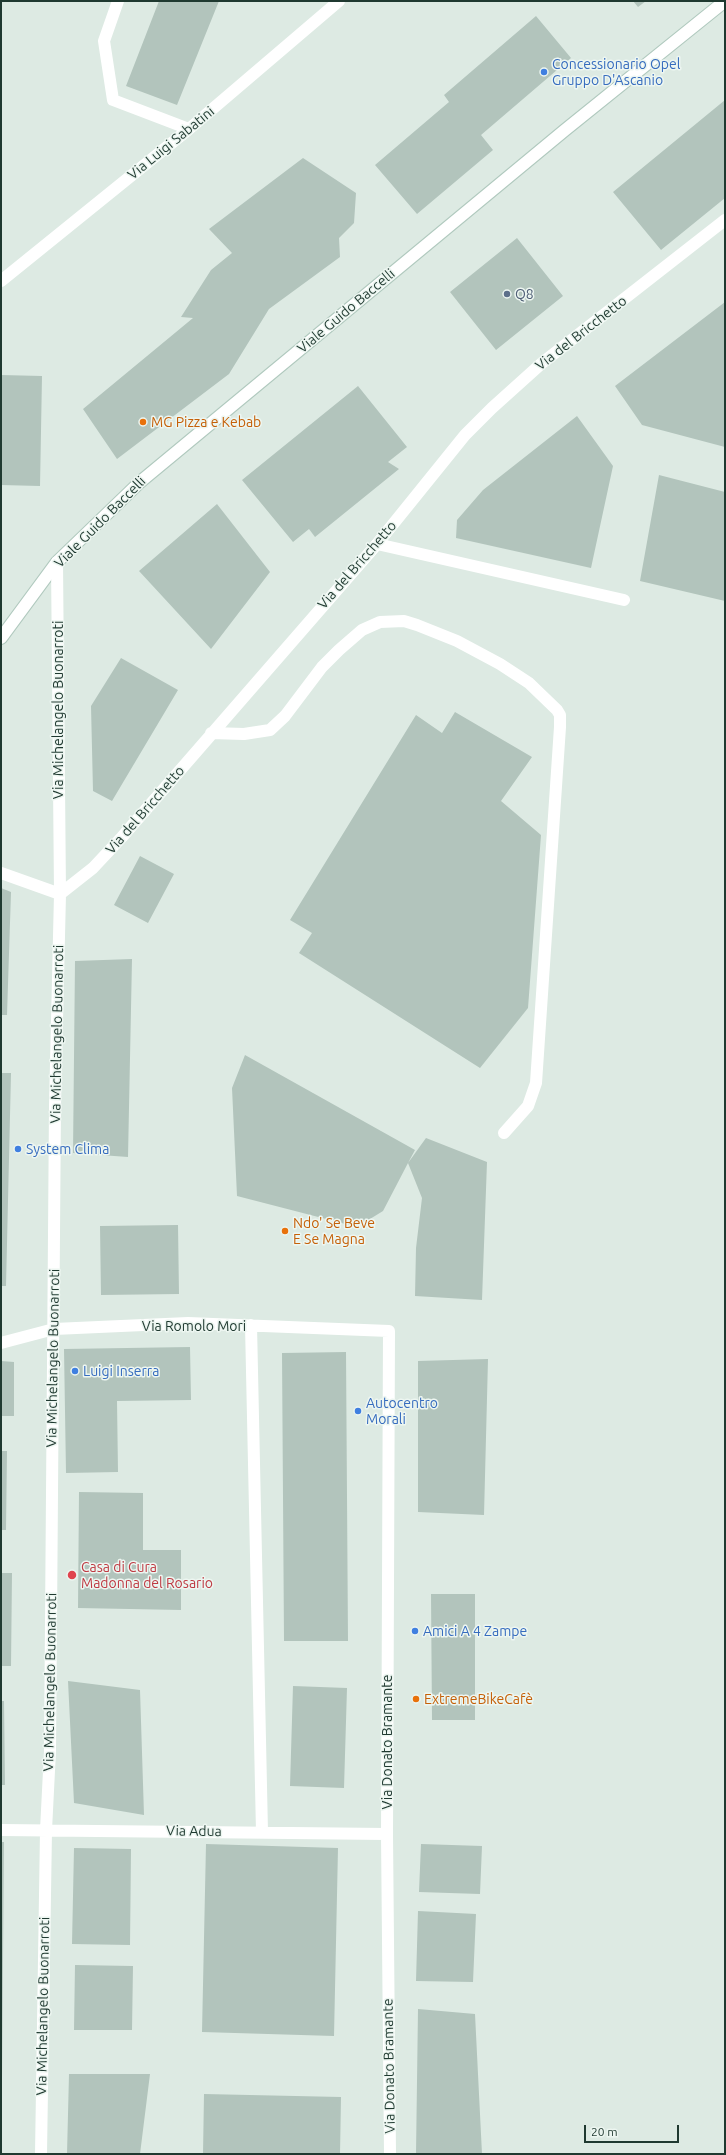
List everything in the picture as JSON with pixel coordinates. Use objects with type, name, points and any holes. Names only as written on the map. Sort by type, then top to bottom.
[{"type":"street","points":[[118,1],[104,41],[113,100],[189,129]]},
{"type":"street","name":"Via Luigi Sabatini","points":[[1,282],[189,129],[339,1]]},
{"type":"street","name":"Viale Guido Baccelli","points":[[1,638],[57,562],[140,482],[715,5],[725,1]]},
{"type":"street","name":"Via del Bricchetto","points":[[60,894],[87,874],[102,859],[377,544],[455,446],[492,408],[542,363],[725,220]]},
{"type":"street","points":[[377,544],[624,600]]},
{"type":"street","name":"Via Michelangelo Buonarroti","points":[[41,2154],[46,1830],[50,1751],[60,894],[57,562]]},
{"type":"street","points":[[211,733],[244,734],[270,730],[285,716],[322,667],[339,650],[362,630],[380,622],[404,622],[418,625],[462,643],[500,664],[528,683],[557,710],[560,715],[560,727],[536,1083],[528,1106],[504,1132]]},
{"type":"street","points":[[1,873],[60,894]]},
{"type":"street","name":"Via Romolo Mori","points":[[1,1343],[54,1329],[188,1323],[389,1331]]},
{"type":"street","points":[[250,1325],[262,1832]]},
{"type":"street","name":"Via Donato Bramante","points":[[389,1331],[387,1834],[390,2154]]},
{"type":"street","name":"Via Adua","points":[[1,1830],[387,1834]]},
{"type":"building","points":[[159,1],[219,1],[177,105],[126,86]]},
{"type":"building","points":[[633,1],[646,1],[638,7]]},
{"type":"building","points":[[536,16],[571,58],[481,135],[493,150],[417,214],[375,165],[449,102],[444,95]]},
{"type":"building","points":[[725,100],[725,198],[661,250],[613,192]]},
{"type":"building","points":[[303,158],[356,193],[354,223],[339,238],[340,257],[269,309],[229,374],[117,459],[83,409],[193,318],[181,317],[211,270],[232,253],[209,229]]},
{"type":"building","name":"Q8","points":[[517,238],[563,296],[496,350],[450,292]]},
{"type":"building","points":[[725,302],[725,447],[642,425],[615,386]]},
{"type":"building","points":[[1,375],[42,376],[40,486],[1,485]]},
{"type":"building","points":[[358,386],[407,447],[388,462],[399,469],[315,537],[309,529],[293,542],[242,480]]},
{"type":"building","points":[[577,416],[613,466],[591,568],[456,538],[457,520],[483,490]]},
{"type":"building","points":[[659,475],[725,492],[725,601],[640,581]]},
{"type":"building","points":[[217,504],[270,572],[211,649],[139,571]]},
{"type":"building","points":[[121,658],[178,690],[112,801],[93,791],[91,706]]},
{"type":"building","points":[[455,712],[532,757],[501,801],[541,835],[528,1008],[480,1068],[299,953],[312,933],[290,920],[416,715],[442,733]]},
{"type":"building","points":[[140,856],[174,874],[148,923],[114,905]]},
{"type":"building","points":[[1,888],[11,892],[7,1015],[1,1015]]},
{"type":"building","points":[[132,959],[128,1157],[73,1153],[75,961]]},
{"type":"building","points":[[245,1055],[415,1150],[383,1211],[357,1227],[237,1196],[232,1088]]},
{"type":"building","points":[[1,1073],[11,1073],[6,1286],[1,1286]]},
{"type":"building","points":[[426,1138],[487,1162],[482,1300],[415,1296],[416,1248],[422,1198],[408,1163]]},
{"type":"building","points":[[178,1225],[179,1294],[101,1295],[100,1226]]},
{"type":"building","points":[[190,1347],[191,1400],[117,1401],[118,1472],[66,1473],[64,1349]]},
{"type":"building","points":[[346,1352],[348,1641],[284,1641],[282,1353]]},
{"type":"building","points":[[488,1359],[484,1515],[418,1512],[418,1361]]},
{"type":"building","points":[[1,1361],[14,1362],[14,1416],[1,1416]]},
{"type":"building","points":[[1,1451],[7,1451],[6,1530],[1,1530]]},
{"type":"building","points":[[79,1492],[143,1493],[143,1550],[181,1550],[181,1610],[78,1608]]},
{"type":"building","points":[[1,1573],[12,1573],[11,1666],[1,1666]]},
{"type":"building","points":[[431,1594],[475,1594],[475,1720],[432,1720]]},
{"type":"building","points":[[68,1681],[140,1690],[144,1815],[74,1803]]},
{"type":"building","points":[[293,1686],[347,1688],[344,1788],[290,1786]]},
{"type":"building","points":[[1,1701],[4,1701],[5,1785],[1,1785]]},
{"type":"building","points":[[1,1842],[4,1842],[2,2078],[1,2078]]},
{"type":"building","points":[[206,1844],[338,1848],[334,2036],[202,2032]]},
{"type":"building","points":[[421,1844],[482,1846],[480,1894],[419,1892]]},
{"type":"building","points":[[74,1848],[131,1849],[130,1945],[72,1944]]},
{"type":"building","points":[[418,1911],[476,1914],[473,1982],[416,1981]]},
{"type":"building","points":[[75,1965],[133,1966],[132,2030],[74,2030]]},
{"type":"building","points":[[418,2009],[475,2014],[482,2154],[416,2154]]},
{"type":"building","points":[[69,2074],[150,2074],[140,2154],[67,2154]]},
{"type":"building","points":[[204,2094],[341,2097],[340,2154],[203,2154]]},
{"type":"place","name":"Concessionario Opel Gruppo D'Ascanio","points":[[544,72]]},
{"type":"place","name":"Q8","points":[[507,294]]},
{"type":"place","name":"MG Pizza e Kebab","points":[[143,422]]},
{"type":"place","name":"System Clima","points":[[18,1149]]},
{"type":"place","name":"Ndo' Se Beve E Se Magna","points":[[285,1231]]},
{"type":"place","name":"Luigi Inserra","points":[[75,1371]]},
{"type":"place","name":"Autocentro Morali","points":[[358,1411]]},
{"type":"place","name":"Casa di Cura Madonna del Rosario","points":[[72,1575]]},
{"type":"place","name":"Amici A 4 Zampe","points":[[415,1631]]},
{"type":"place","name":"ExtremeBikeCafè","points":[[416,1699]]}]
